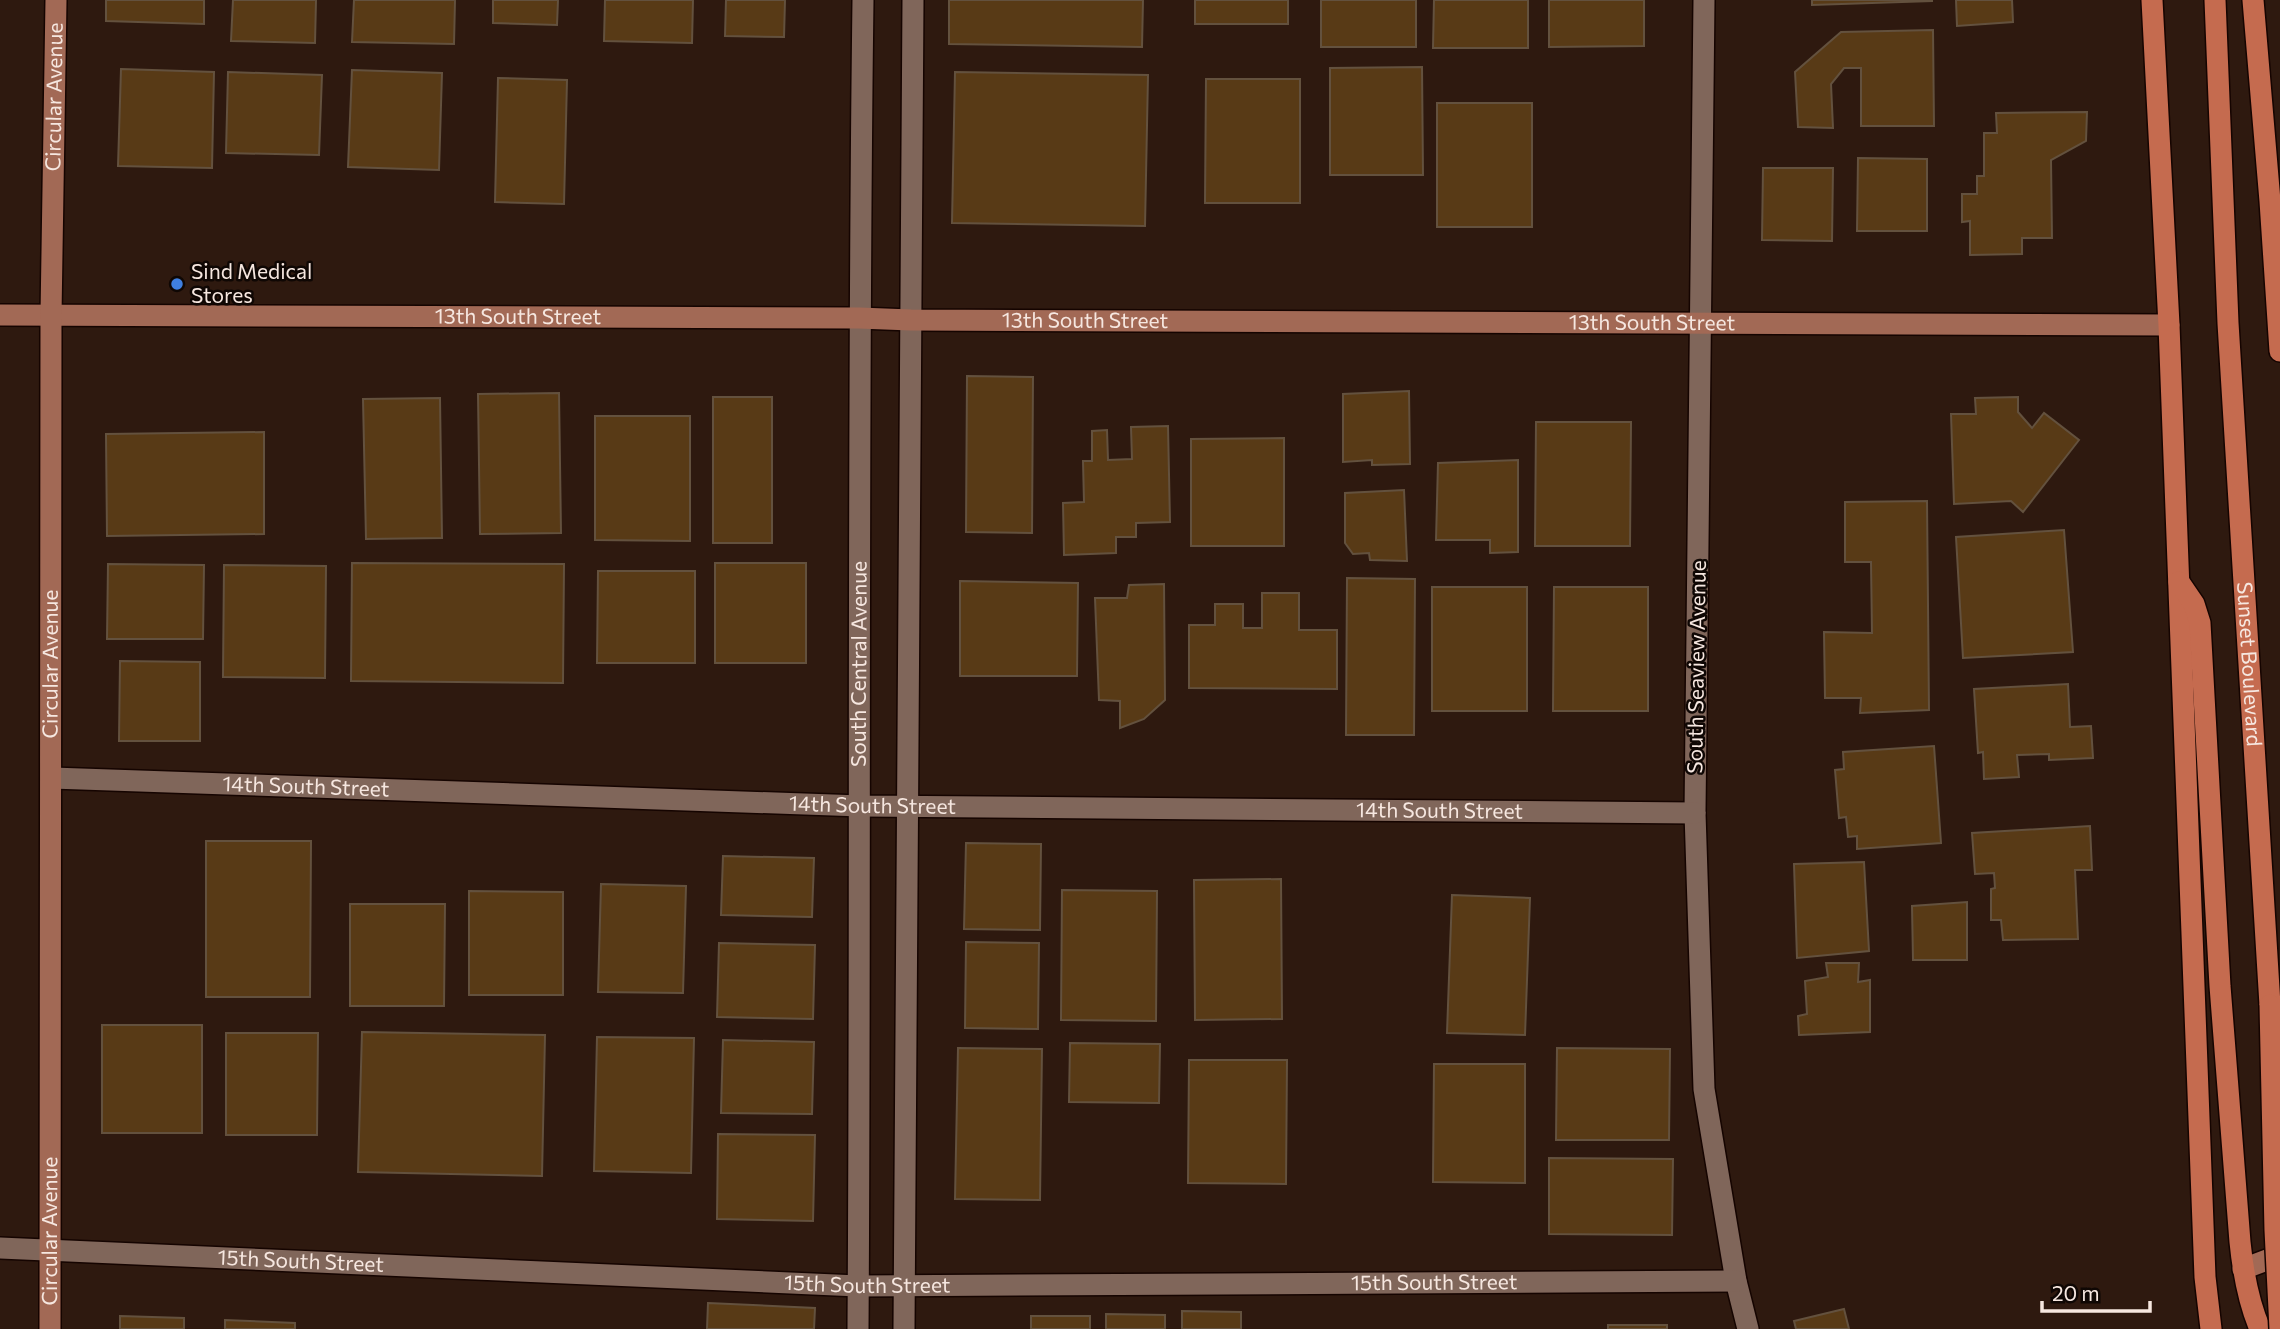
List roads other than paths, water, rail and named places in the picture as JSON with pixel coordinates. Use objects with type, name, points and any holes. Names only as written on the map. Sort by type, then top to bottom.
[{"type":"main road","points":[[2152,0],[2169,326],[2205,1277],[2210,1329]]},
{"type":"main road","name":"Sunset Boulevard","points":[[2216,0],[2228,323],[2270,1004],[2280,1329]]},
{"type":"main road","points":[[2253,0],[2280,351]]},
{"type":"main road","points":[[2179,582],[2194,604],[2200,623],[2220,986],[2243,1269],[2251,1308],[2260,1329]]},
{"type":"street","name":"Circular Avenue","points":[[50,1329],[51,315],[56,0]]},
{"type":"street","name":"South Central Avenue","points":[[858,1329],[861,806],[859,318],[863,0]]},
{"type":"street","points":[[904,1329],[913,0]]},
{"type":"street","name":"South Seaview Avenue","points":[[1704,0],[1695,813],[1704,1089],[1736,1281],[1748,1329]]},
{"type":"street","name":"13th South Street","points":[[0,316],[2169,326]]},
{"type":"street","name":"14th South Street","points":[[52,778],[907,807],[1695,813]]},
{"type":"street","name":"15th South Street","points":[[0,1248],[858,1286],[1736,1281]]},
{"type":"street","points":[[2243,1269],[2280,1255]]},
{"type":"place","name":"Sind Medical Stores","points":[[177,284]]}]
